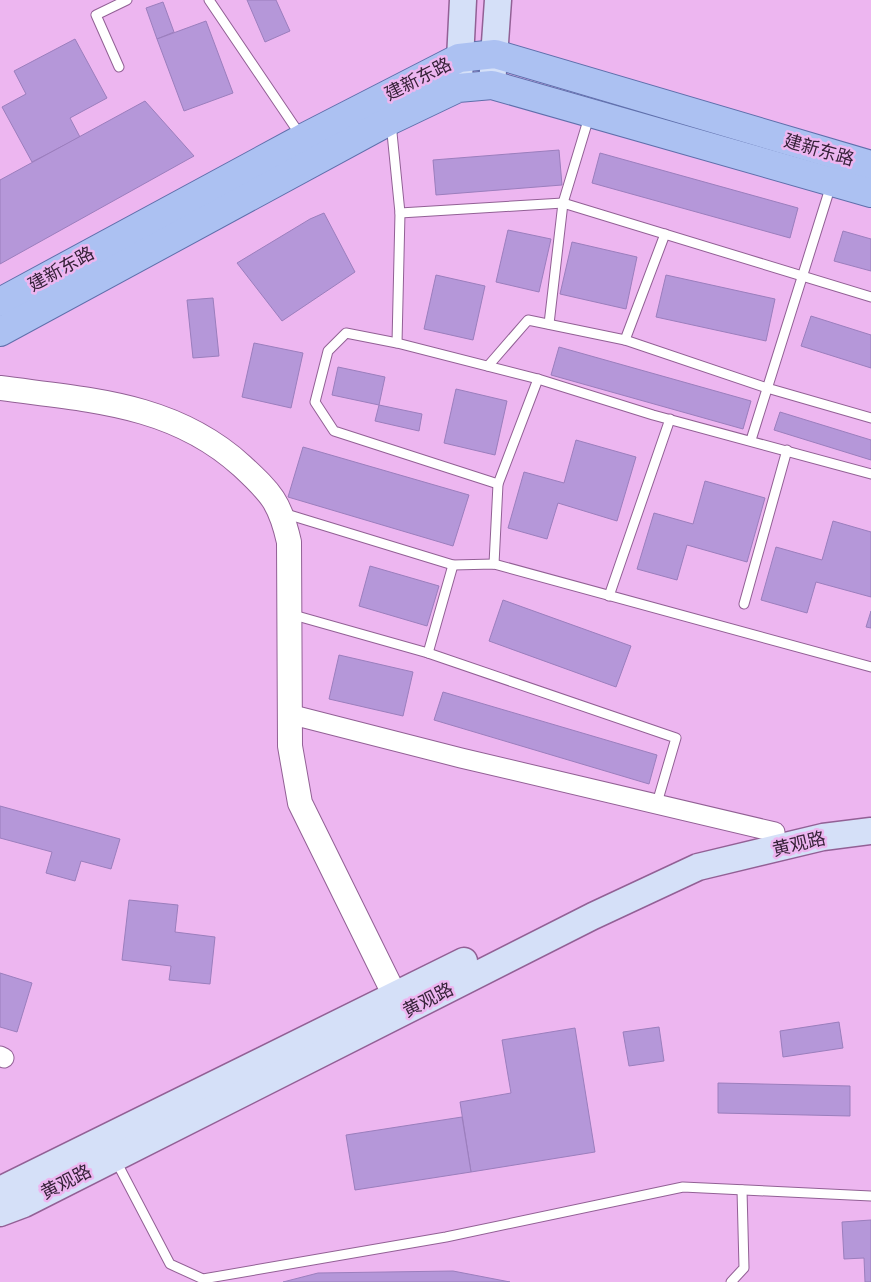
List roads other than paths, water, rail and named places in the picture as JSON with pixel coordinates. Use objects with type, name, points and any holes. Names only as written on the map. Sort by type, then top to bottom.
[{"type":"main road","points":[[458,88],[463,0]]},
{"type":"main road","points":[[492,85],[498,0]]},
{"type":"main road","name":"建新东路","points":[[0,302],[302,138],[459,58],[495,54],[871,165]]},
{"type":"main road","name":"建新东路","points":[[0,332],[391,120],[458,88],[492,85],[871,194]]},
{"type":"main road","name":"黄观路","points":[[0,1212],[24,1204],[114,1158],[399,1004],[589,898],[690,854],[810,822],[871,814]]},
{"type":"main road","name":"黄观路","points":[[0,1190],[399,1004],[698,868],[823,837],[871,831]]},
{"type":"street","points":[[0,388],[87,400],[165,418],[199,434],[229,455],[266,489],[282,513],[289,542],[289,714],[293,773],[300,803],[399,1004]]},
{"type":"street","points":[[289,714],[461,758],[775,832]]},
{"type":"lane","points":[[119,67],[96,15],[127,0]]},
{"type":"lane","points":[[209,0],[302,138]]},
{"type":"lane","points":[[549,324],[563,203],[590,113]]},
{"type":"lane","points":[[391,120],[400,213],[397,343]]},
{"type":"lane","points":[[751,440],[801,275],[832,182]]},
{"type":"lane","points":[[400,213],[563,203],[871,296]]},
{"type":"lane","points":[[625,340],[665,234]]},
{"type":"lane","points":[[488,366],[528,320],[625,340],[767,388],[871,418]]},
{"type":"lane","points":[[498,484],[334,430],[315,402],[328,351],[346,333],[397,343],[538,379],[670,419],[871,474]]},
{"type":"lane","points":[[494,564],[498,484],[538,379]]},
{"type":"lane","points":[[609,596],[670,419]]},
{"type":"lane","points":[[744,604],[787,450]]},
{"type":"lane","points":[[282,513],[453,565],[494,564],[871,667]]},
{"type":"lane","points":[[428,653],[453,565]]},
{"type":"lane","points":[[290,614],[428,653],[676,738],[657,803]]},
{"type":"lane","points":[[114,1158],[170,1264],[203,1279],[446,1237],[683,1186],[871,1196]]},
{"type":"lane","points":[[732,1282],[744,1268],[742,1190]]}]
